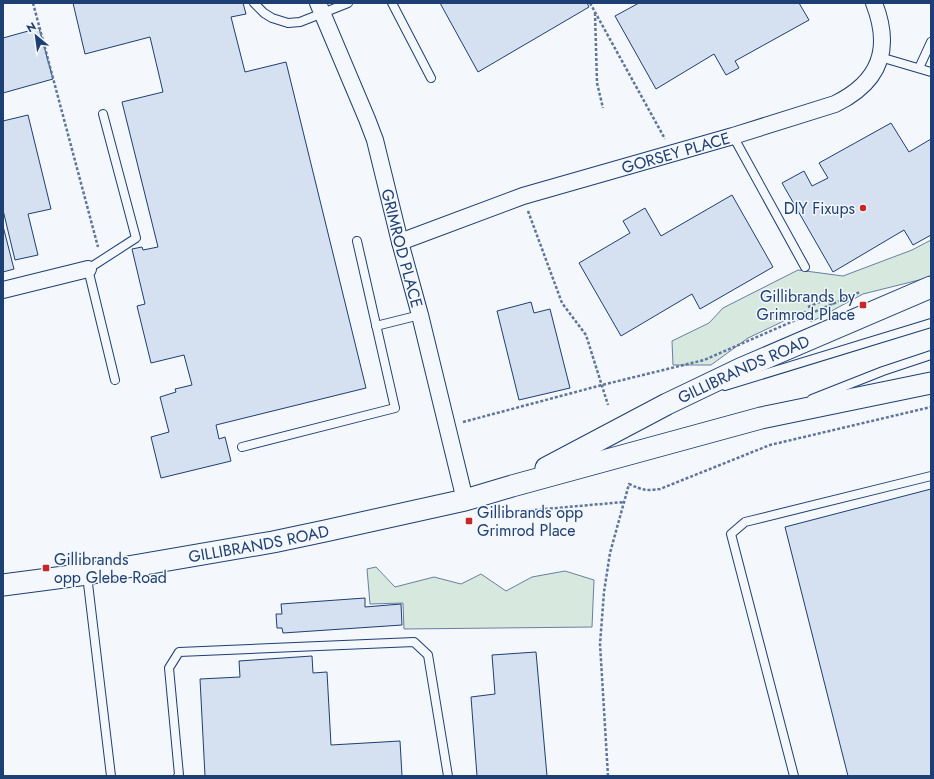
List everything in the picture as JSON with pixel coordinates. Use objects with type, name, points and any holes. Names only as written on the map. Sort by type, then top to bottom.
[{"type":"street","name":"GORSEY PLACE","points":[[400,242],[523,196],[733,136],[835,104],[847,98],[869,79],[876,68],[880,57],[882,30],[874,3]]},
{"type":"street","name":"GRIMROD PLACE","points":[[320,8],[367,119],[374,140],[420,315],[465,500]]},
{"type":"street","points":[[3,290],[95,265]]},
{"type":"street","name":"GILLIBRANDS ROAD","points":[[512,486],[667,404],[740,370],[931,288]]},
{"type":"street","name":"GILLIBRANDS ROAD","points":[[3,585],[87,574],[273,542],[465,500],[761,418],[931,383]]},
{"type":"lane","points":[[254,3],[264,13],[272,18],[288,23],[300,22],[320,8],[348,3]]},
{"type":"lane","points":[[392,3],[431,78]]},
{"type":"lane","points":[[919,68],[931,42]]},
{"type":"lane","points":[[880,57],[931,72]]},
{"type":"lane","points":[[103,114],[136,238],[95,265],[115,380]]},
{"type":"lane","points":[[733,136],[805,267]]},
{"type":"lane","points":[[242,447],[395,408],[357,241]]},
{"type":"lane","points":[[376,326],[420,315]]},
{"type":"lane","name":"GILLIBRANDS ROAD","points":[[667,404],[931,323]]},
{"type":"lane","name":"GILLIBRANDS ROAD","points":[[761,418],[883,371],[931,355]]},
{"type":"lane","points":[[794,776],[731,534],[745,522],[931,476]]},
{"type":"lane","points":[[87,574],[110,776]]},
{"type":"lane","points":[[178,776],[168,668],[179,652],[414,642],[428,655],[448,776]]},
{"type":"path","points":[[33,3],[95,265]]},
{"type":"path","points":[[590,3],[673,153]]},
{"type":"path","points":[[595,12],[597,83],[602,108]]},
{"type":"path","points":[[523,196],[562,303],[586,335],[608,405]]},
{"type":"path","points":[[447,426],[704,360],[860,292]]},
{"type":"path","points":[[808,307],[824,300],[834,304]]},
{"type":"path","points":[[608,776],[600,644],[604,592],[610,553],[629,484],[639,489],[649,491],[660,489],[770,445],[931,407]]},
{"type":"path","points":[[500,513],[624,502]]},
{"type":"shaded area","points":[[931,240],[931,277],[863,294],[811,322],[805,311],[748,338],[711,365],[673,365],[672,341],[709,323],[723,308],[798,270],[843,276],[912,250]]},
{"type":"shaded area","points":[[376,567],[395,587],[434,577],[461,584],[481,574],[506,591],[532,577],[565,571],[594,580],[592,627],[404,629],[403,603],[370,604],[367,569]]},
{"type":"building","points":[[73,3],[243,3],[246,14],[231,17],[245,72],[286,62],[366,388],[216,425],[219,439],[225,437],[231,461],[161,478],[151,437],[169,432],[160,397],[176,392],[175,389],[192,385],[184,355],[151,363],[137,306],[145,304],[132,249],[142,247],[143,250],[158,247],[122,102],[163,92],[150,37],[85,54]]},
{"type":"building","points":[[440,3],[587,3],[589,7],[478,72]]},
{"type":"building","points":[[639,3],[799,3],[809,20],[735,61],[739,68],[726,75],[714,54],[656,89],[615,16]]},
{"type":"building","points":[[39,28],[53,79],[3,93],[3,38]]},
{"type":"building","points":[[28,115],[51,209],[28,214],[38,255],[15,260],[3,210],[3,121]]},
{"type":"building","name":"DIY Fixups","points":[[891,123],[909,152],[931,139],[931,235],[913,245],[904,230],[833,272],[782,183],[804,171],[812,186],[828,178],[819,163]]},
{"type":"building","points":[[732,195],[773,267],[700,309],[692,294],[621,336],[579,263],[630,233],[623,221],[645,208],[661,236]]},
{"type":"building","points":[[3,226],[14,269],[3,272]]},
{"type":"building","points":[[531,302],[534,313],[550,309],[570,388],[519,400],[497,311]]},
{"type":"building","points":[[931,489],[931,776],[848,776],[785,527]]},
{"type":"building","points":[[365,598],[365,607],[401,604],[402,625],[283,633],[282,628],[277,628],[276,614],[282,614],[281,604]]},
{"type":"building","points":[[536,652],[547,776],[477,776],[471,697],[495,694],[492,655]]},
{"type":"building","points":[[312,656],[313,673],[327,672],[331,745],[400,741],[402,776],[205,776],[200,679],[240,677],[239,661]]},
{"type":"place","name":"DIY Fixups","points":[[863,208]]},
{"type":"place","name":"Gillibrands by Grimrod Place","points":[[863,305]]},
{"type":"place","name":"Gillibrands opp Grimrod Place","points":[[469,521]]},
{"type":"place","name":"Gillibrands opp Glebe Road","points":[[46,568]]}]
